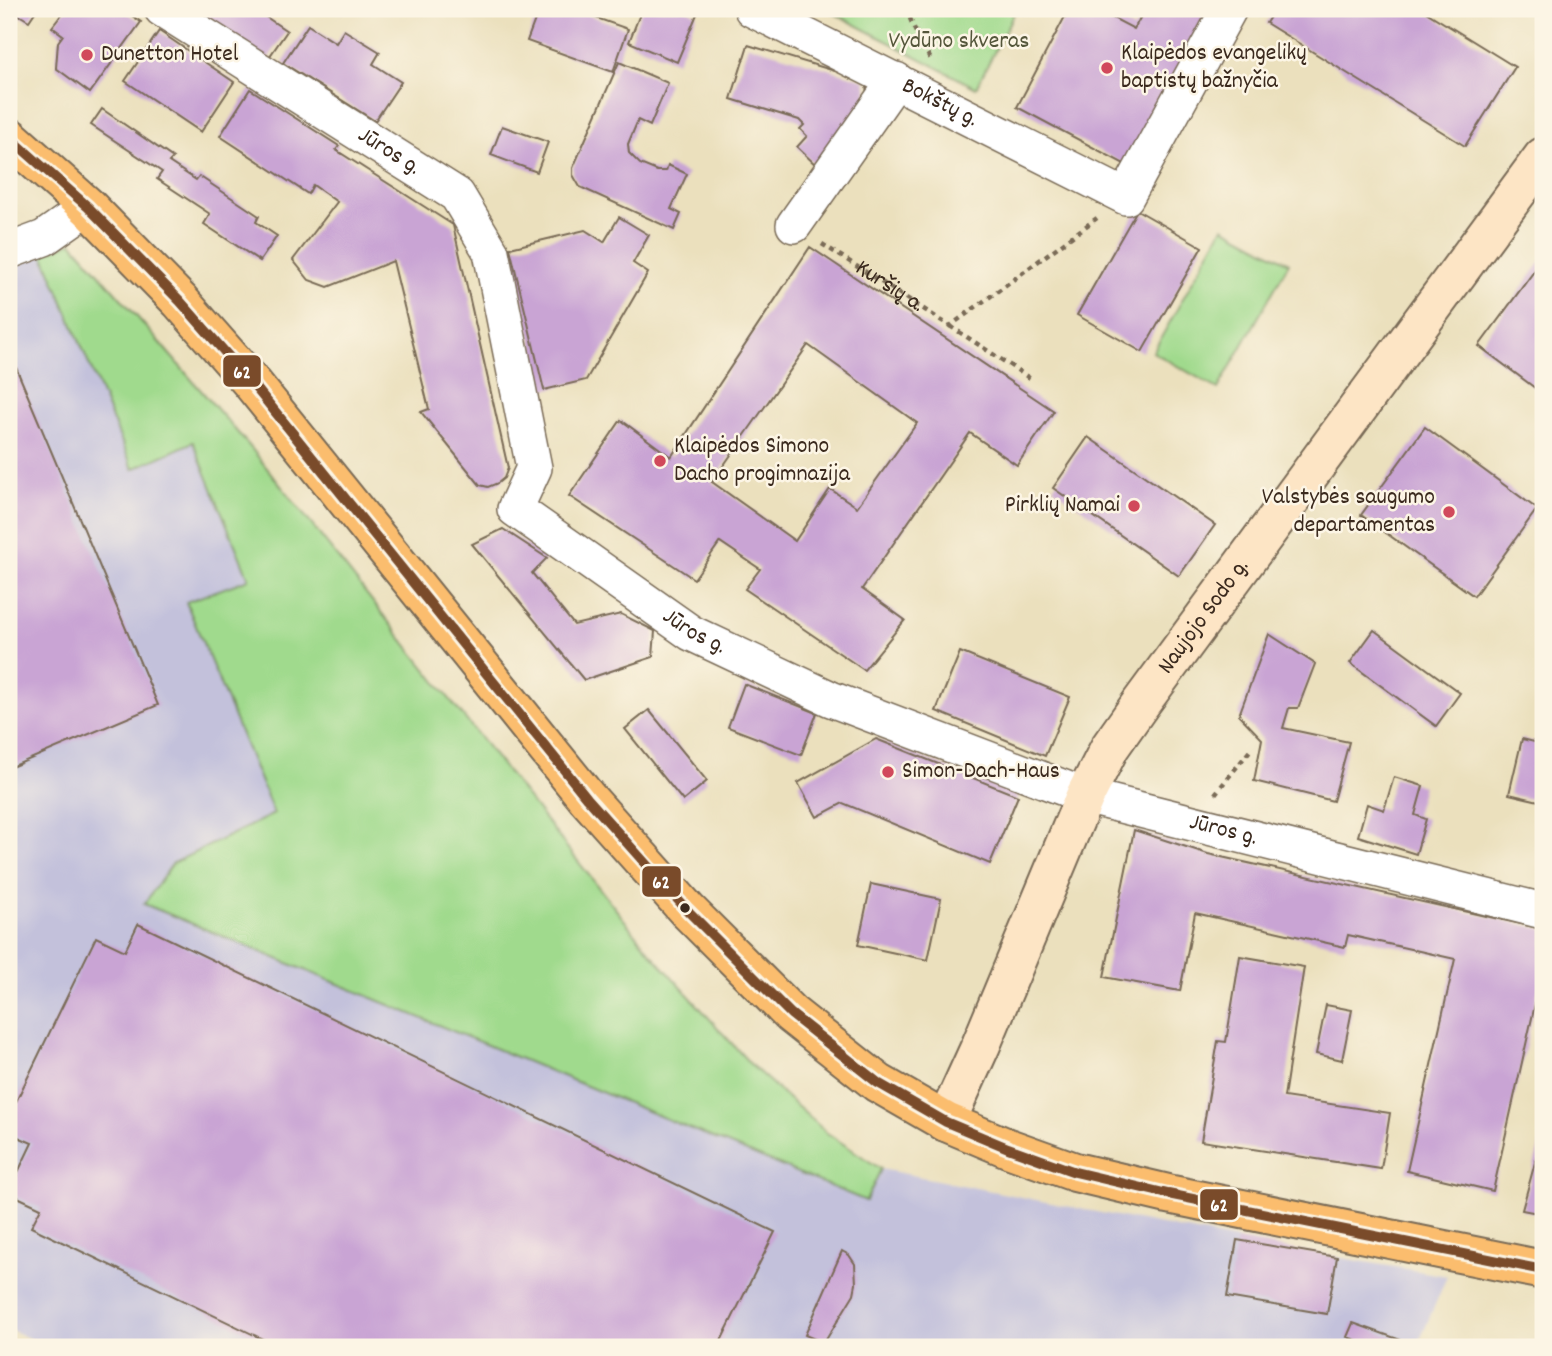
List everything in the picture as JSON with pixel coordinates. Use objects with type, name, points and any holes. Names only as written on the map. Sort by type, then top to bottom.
[{"type":"main road","points":[[9,136],[88,207],[180,301],[252,383],[587,798],[687,910],[791,1014],[878,1083],[946,1122],[1075,1172],[1167,1194],[1543,1270]]},
{"type":"main road","name":"Naujojo Sodo g.","points":[[946,1122],[1085,796],[1110,747],[1543,157]]},
{"type":"street","name":"Jūros g.","points":[[162,9],[457,195],[491,252],[534,468],[515,509],[691,633],[831,699],[1085,796],[1543,911]]},
{"type":"street","name":"Bokštų g.","points":[[752,9],[1126,197]]},
{"type":"street","points":[[1126,197],[1229,9]]},
{"type":"street","points":[[794,225],[896,80]]},
{"type":"street","points":[[9,251],[44,238],[88,207]]},
{"type":"path","points":[[906,9],[919,42],[947,82],[940,102]]},
{"type":"path","name":"Kuršių a.","points":[[794,225],[950,326],[1126,197]]},
{"type":"path","points":[[950,326],[1031,379]]},
{"type":"path","points":[[1197,824],[1219,789],[1252,748]]},
{"type":"shaded area","points":[[43,254],[133,469],[193,442],[249,579],[186,603],[274,814],[173,863],[866,1201],[881,1169],[1237,1240],[1447,1276],[1417,1347],[48,1347],[9,1329],[9,268]]},
{"type":"green space","name":"Vydūno skveras","points":[[826,9],[1016,9],[976,88]]},
{"type":"green space","points":[[1223,227],[1289,263],[1218,389],[1153,352]]},
{"type":"green space","points":[[72,242],[251,448],[649,951],[752,1066],[827,1133],[881,1169],[866,1201],[144,904],[173,863],[274,814],[186,602],[249,579],[193,442],[133,469],[43,254]]},
{"type":"building","points":[[9,9],[37,9],[29,21]]},
{"type":"building","name":"Dunetton Hotel","points":[[66,9],[122,9],[141,22],[90,93],[56,68],[58,42],[63,35],[52,27]]},
{"type":"building","points":[[187,9],[254,9],[287,31],[265,63]]},
{"type":"building","points":[[539,9],[571,9],[628,29],[613,72],[527,41]]},
{"type":"building","points":[[642,9],[684,9],[697,14],[677,62],[629,42]]},
{"type":"building","name":"Klaipėdos evangelikų baptistų bažnyčia","points":[[1069,9],[1096,9],[1134,29],[1145,9],[1209,9],[1126,165],[1017,107]]},
{"type":"building","points":[[1275,9],[1421,9],[1515,67],[1465,146],[1266,23]]},
{"type":"building","points":[[308,25],[336,43],[344,30],[380,52],[373,64],[401,82],[375,121],[283,63]]},
{"type":"building","points":[[159,31],[234,82],[201,132],[125,81]]},
{"type":"building","points":[[748,45],[865,80],[870,112],[818,167],[797,147],[807,136],[800,129],[804,125],[799,120],[731,99]]},
{"type":"building","points":[[619,62],[668,83],[650,126],[638,120],[628,144],[629,153],[640,164],[657,171],[666,171],[668,165],[687,174],[671,209],[681,214],[674,230],[580,187],[573,175],[573,168]]},
{"type":"building","points":[[250,89],[339,146],[336,150],[453,225],[508,468],[504,478],[498,483],[488,487],[480,485],[421,412],[429,409],[393,261],[328,287],[309,280],[293,260],[337,202],[313,185],[308,194],[220,136]]},
{"type":"building","points":[[102,109],[173,158],[169,162],[196,180],[199,176],[259,216],[256,222],[277,236],[260,261],[204,224],[210,214],[157,179],[162,172],[91,125]]},
{"type":"building","points":[[502,126],[548,142],[537,172],[491,155]]},
{"type":"building","points":[[1137,210],[1202,247],[1142,352],[1077,315]]},
{"type":"building","points":[[619,217],[649,235],[633,263],[648,273],[586,380],[544,390],[510,248],[585,230],[604,242]]},
{"type":"building","name":"Klaipėdos Simono Dacho progimnazija","points":[[810,247],[1054,411],[1017,465],[970,433],[862,589],[905,620],[864,670],[745,589],[760,569],[720,542],[694,579],[569,496],[621,420],[671,457]],"holes":[[[808,345],[917,423],[857,507],[830,489],[795,541],[712,482]]]},
{"type":"building","points":[[1543,259],[1543,394],[1479,346]]},
{"type":"building","points":[[9,351],[158,705],[9,768]]},
{"type":"building","name":"Valstybės saugumo departamentas","points":[[1425,427],[1537,509],[1474,596],[1361,515]]},
{"type":"building","name":"Pirklių Namai","points":[[1088,437],[1215,525],[1179,576],[1053,488]]},
{"type":"building","points":[[503,529],[547,558],[532,573],[574,625],[621,614],[655,631],[653,657],[584,680],[472,544]]},
{"type":"building","points":[[1374,630],[1460,693],[1436,726],[1350,663]]},
{"type":"building","points":[[1269,634],[1315,664],[1298,708],[1289,708],[1283,728],[1349,742],[1333,801],[1254,781],[1262,739],[1239,715]]},
{"type":"building","points":[[960,652],[1070,697],[1045,756],[936,711]]},
{"type":"building","points":[[744,684],[817,713],[801,755],[728,727]]},
{"type":"building","points":[[649,710],[707,781],[683,801],[625,729]]},
{"type":"building","points":[[876,739],[1018,796],[990,864],[843,803],[817,817],[798,783]]},
{"type":"building","points":[[1522,739],[1543,744],[1543,802],[1509,794]]},
{"type":"building","points":[[1394,777],[1423,786],[1415,815],[1426,819],[1416,854],[1358,836],[1367,804],[1384,810]]},
{"type":"building","points":[[1134,830],[1208,854],[1543,929],[1543,969],[1493,1191],[1407,1171],[1455,959],[1348,935],[1345,947],[1195,913],[1180,991],[1104,977]]},
{"type":"building","points":[[871,884],[941,899],[928,960],[858,945]]},
{"type":"building","points":[[138,924],[775,1232],[718,1347],[279,1347],[31,1227],[41,1208],[9,1191],[32,1143],[9,1133],[9,1116],[96,937],[125,951]]},
{"type":"building","points":[[1240,956],[1304,967],[1284,1097],[1390,1113],[1381,1169],[1201,1141],[1218,1041],[1226,1042]]},
{"type":"building","points":[[1326,1005],[1352,1010],[1342,1060],[1316,1054]]},
{"type":"building","points":[[1543,1137],[1543,1214],[1522,1210]]},
{"type":"building","points":[[1237,1240],[1337,1257],[1327,1314],[1227,1297]]},
{"type":"building","points":[[842,1251],[849,1255],[855,1264],[856,1284],[854,1294],[824,1343],[805,1335]]},
{"type":"building","points":[[1353,1323],[1412,1344],[1411,1347],[1353,1347],[1356,1340],[1347,1337]]},
{"type":"transit line","name":"62","points":[[9,137],[88,207],[180,301],[252,383],[587,798],[687,910],[791,1014],[878,1083],[946,1122],[1075,1172],[1168,1194],[1543,1270]]},
{"type":"place","name":"Dunetton Hotel","points":[[87,55]]},
{"type":"place","name":"Klaipėdos evangelikų baptistų bažnyčia","points":[[1107,68]]},
{"type":"place","name":"Klaipėdos Simono Dacho progimnazija","points":[[660,461]]},
{"type":"place","name":"Pirklių Namai","points":[[1134,506]]},
{"type":"place","name":"Valstybės saugumo departamentas","points":[[1449,512]]},
{"type":"place","name":"Simon-Dach-Haus","points":[[888,772]]}]
